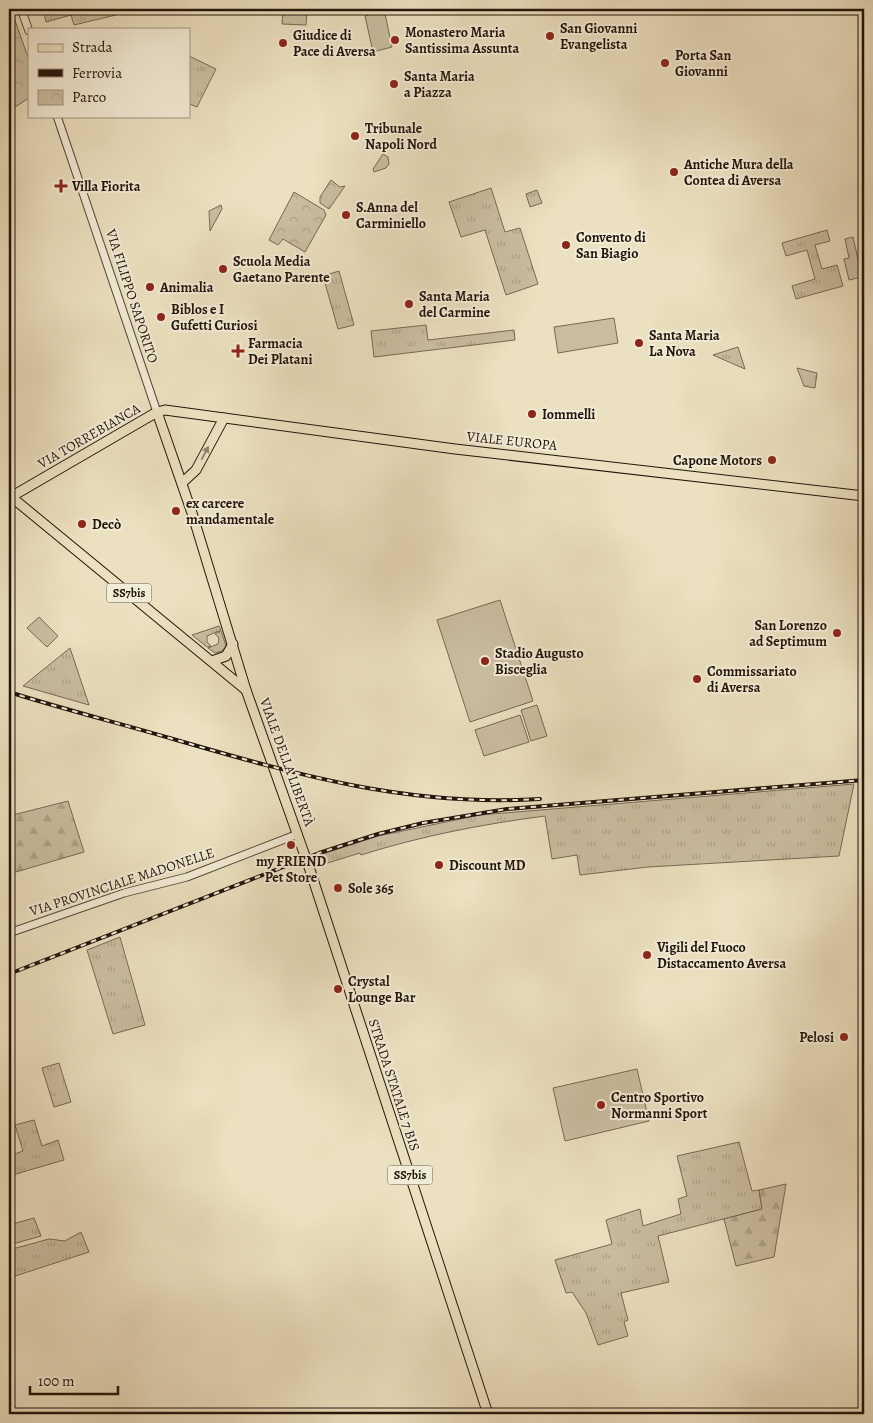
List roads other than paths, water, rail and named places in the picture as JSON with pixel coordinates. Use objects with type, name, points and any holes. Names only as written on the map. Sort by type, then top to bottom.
[{"type":"main road","name":"VIALE EUROPA","points":[[157,412],[165,410],[446,448],[864,496]]},
{"type":"main road","name":"VIA FILIPPO SAPORITO","points":[[157,412],[182,483],[246,690]]},
{"type":"main road","name":"VIA TORREBIANCA","points":[[10,497],[157,412]]},
{"type":"main road","points":[[182,483],[196,470],[224,418]]},
{"type":"main road","name":"VIALE DELLA LIBERTÀ","points":[[10,497],[246,690],[298,834],[330,936]]},
{"type":"main road","points":[[212,661],[226,656],[233,644]]},
{"type":"main road","name":"STRADA STATALE 7 BIS","points":[[330,936],[488,1414]]},
{"type":"street","points":[[21,9],[28,29]]},
{"type":"street","name":"VIA FILIPPO SAPORITO","points":[[58,118],[157,412]]},
{"type":"street","name":"VIA PROVINCIALE MADONELLE","points":[[9,933],[124,893],[187,877],[298,834]]},
{"type":"railway","points":[[9,692],[265,765],[354,786],[445,798],[491,800],[540,799]]},
{"type":"railway","points":[[9,974],[319,853],[378,834],[423,823],[507,809],[864,780]]},
{"type":"place","name":"San Giovanni Evangelista","points":[[550,36]]},
{"type":"place","name":"Monastero Maria Santissima Assunta","points":[[395,40]]},
{"type":"place","name":"Giudice di Pace di Aversa","points":[[283,43]]},
{"type":"place","name":"Porta San Giovanni","points":[[665,63]]},
{"type":"place","name":"Santa Maria a Piazza","points":[[394,84]]},
{"type":"place","name":"Tribunale Napoli Nord","points":[[355,136]]},
{"type":"place","name":"Antiche Mura della Contea di Aversa","points":[[674,172]]},
{"type":"place","name":"Villa Fiorita","points":[[61,186]]},
{"type":"place","name":"S.Anna del Carminiello","points":[[346,215]]},
{"type":"place","name":"Convento di San Biagio","points":[[566,245]]},
{"type":"place","name":"Scuola Media Gaetano Parente","points":[[223,269]]},
{"type":"place","name":"Animalia","points":[[150,287]]},
{"type":"place","name":"Santa Maria del Carmine","points":[[409,304]]},
{"type":"place","name":"Biblos e I Gufetti Curiosi","points":[[161,317]]},
{"type":"place","name":"Santa Maria La Nova","points":[[639,343]]},
{"type":"place","name":"Farmacia Dei Platani","points":[[238,351]]},
{"type":"place","name":"Iommelli","points":[[532,414]]},
{"type":"place","name":"Capone Motors","points":[[772,460]]},
{"type":"place","name":"ex carcere mandamentale","points":[[176,511]]},
{"type":"place","name":"Decò","points":[[82,524]]},
{"type":"place","name":"San Lorenzo ad Septimum","points":[[837,633]]},
{"type":"place","name":"Stadio Augusto Bisceglia","points":[[485,661]]},
{"type":"place","name":"Commissariato di Aversa","points":[[697,679]]},
{"type":"place","name":"my FRIEND Pet Store","points":[[291,845]]},
{"type":"place","name":"Discount MD","points":[[439,865]]},
{"type":"place","name":"Sole 365","points":[[338,888]]},
{"type":"place","name":"Vigili del Fuoco Distaccamento Aversa","points":[[647,955]]},
{"type":"place","name":"Crystal Lounge Bar","points":[[338,989]]},
{"type":"place","name":"Pelosi","points":[[844,1037]]},
{"type":"place","name":"Centro Sportivo Normanni Sport","points":[[601,1105]]}]
